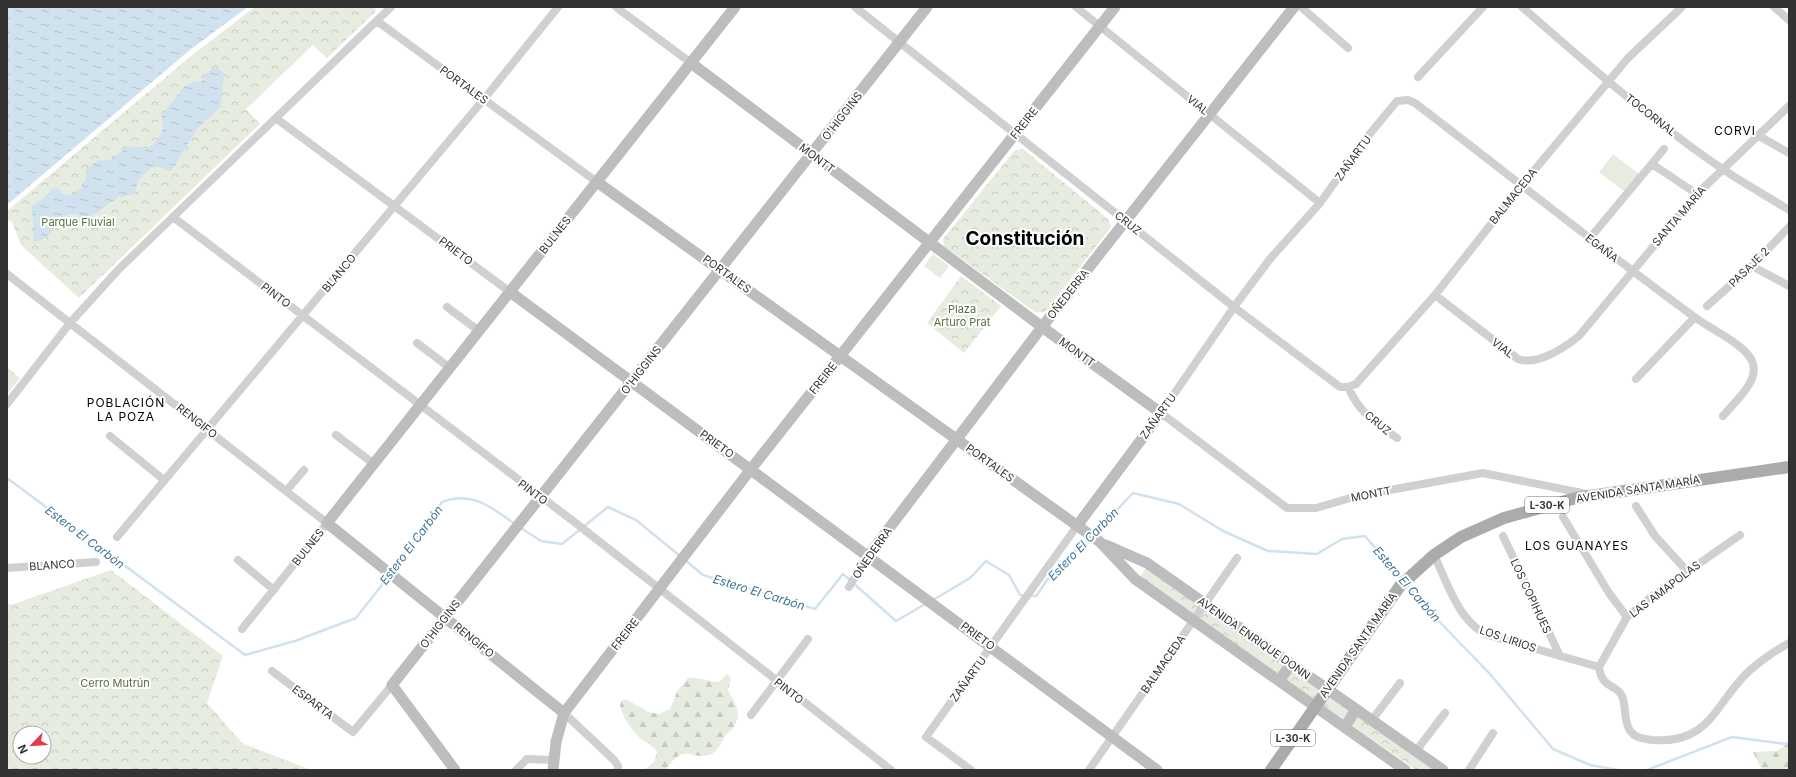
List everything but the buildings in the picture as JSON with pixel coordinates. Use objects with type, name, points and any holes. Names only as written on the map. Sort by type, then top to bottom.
[{"type":"main road","name":"AVENIDA SANTA MARÍA","points":[[1271,770],[1400,586],[1413,572],[1434,555],[1461,537],[1504,518],[1556,502],[1789,467]]},
{"type":"street","points":[[7,404],[70,323],[119,269],[277,119],[391,7]]},
{"type":"street","name":"BLANCO","points":[[117,537],[395,206],[558,7]]},
{"type":"street","name":"MONTT","points":[[616,7],[1042,327],[1161,413],[1287,508],[1316,508],[1357,496],[1483,472],[1595,495]]},
{"type":"street","name":"BULNES","points":[[242,630],[735,7]]},
{"type":"street","name":"CRUZ","points":[[856,7],[1234,307],[1340,387],[1348,387],[1356,405],[1366,415],[1397,438]]},
{"type":"street","name":"O'HIGGINS","points":[[353,732],[525,518],[927,7]]},
{"type":"street","name":"VIAL","points":[[1076,7],[1320,203]]},
{"type":"street","name":"FREIRE","points":[[516,770],[526,759],[553,765],[556,742],[564,713],[683,560],[751,469],[1115,7]]},
{"type":"street","name":"OÑEDERRA","points":[[849,587],[868,556],[1042,327],[1294,7]]},
{"type":"street","points":[[1301,7],[1348,48]]},
{"type":"street","points":[[1418,77],[1483,7]]},
{"type":"street","name":"TOCORNAL","points":[[1522,7],[1608,81],[1722,169],[1789,210]]},
{"type":"street","name":"BALMACEDA","points":[[1348,387],[1356,384],[1435,295],[1522,185],[1628,58],[1682,7]]},
{"type":"street","points":[[1774,7],[1789,20]]},
{"type":"street","name":"PORTALES","points":[[377,21],[597,182],[721,269],[1080,528]]},
{"type":"street","name":"EGAÑA","points":[[1397,101],[1408,100],[1415,103],[1694,318],[1748,353],[1753,362],[1754,371],[1752,380],[1723,416]]},
{"type":"street","name":"ZAÑARTU","points":[[971,770],[926,737],[1030,590],[1080,528],[1234,307],[1270,259],[1320,203],[1368,136],[1397,101]]},
{"type":"street","name":"SANTA MARÍA","points":[[1578,336],[1697,194],[1789,106]]},
{"type":"street","name":"PRIETO","points":[[277,119],[1157,770]]},
{"type":"street","points":[[1759,136],[1789,153]]},
{"type":"street","points":[[1590,238],[1664,149]]},
{"type":"street","points":[[1652,164],[1697,194]]},
{"type":"street","name":"PINTO","points":[[173,217],[577,524],[891,770]]},
{"type":"street","name":"PASAJE 2","points":[[1707,306],[1752,266],[1789,227]]},
{"type":"street","points":[[1752,266],[1789,286]]},
{"type":"street","name":"RENGIFO","points":[[7,274],[287,490],[564,713],[618,768]]},
{"type":"street","name":"VIAL","points":[[1435,295],[1521,360],[1532,360],[1551,353],[1578,336]]},
{"type":"street","points":[[447,307],[479,331]]},
{"type":"street","points":[[1636,379],[1694,318]]},
{"type":"street","points":[[417,343],[450,368]]},
{"type":"street","points":[[336,435],[374,464]]},
{"type":"street","points":[[110,436],[164,480]]},
{"type":"street","points":[[287,490],[304,470]]},
{"type":"street","points":[[1636,506],[1655,536],[1687,571]]},
{"type":"street","points":[[1563,517],[1609,593],[1627,617]]},
{"type":"street","name":"AVENIDA ENRIQUE DONN","points":[[1080,528],[1100,542],[1135,579],[1405,770]]},
{"type":"street","name":"LAS AMAPOLAS","points":[[1598,667],[1627,617],[1687,571],[1740,535]]},
{"type":"street","name":"LOS COPIHUES","points":[[1503,536],[1560,656]]},
{"type":"street","name":"AVENIDA ENRIQUE DONN","points":[[1100,542],[1146,563],[1443,770]]},
{"type":"street","name":"LOS LIRIOS","points":[[1434,555],[1465,617],[1475,628],[1485,634],[1598,667]]},
{"type":"street","points":[[1126,568],[1126,563],[1129,559],[1135,557]]},
{"type":"street","name":"BALMACEDA","points":[[1089,770],[1237,558]]},
{"type":"street","points":[[238,560],[274,590]]},
{"type":"street","name":"BLANCO","points":[[7,568],[96,562]]},
{"type":"street","points":[[751,715],[808,639]]},
{"type":"street","points":[[1598,667],[1601,678],[1605,684],[1614,688],[1622,696],[1626,723],[1631,732],[1641,739],[1668,740],[1691,734],[1705,725],[1718,712],[1745,675],[1765,658],[1789,643]]},
{"type":"street","points":[[1279,681],[1291,664]]},
{"type":"street","name":"ESPARTA","points":[[272,671],[353,732]]},
{"type":"street","points":[[1372,720],[1400,683]]},
{"type":"street","points":[[392,685],[455,770]]},
{"type":"street","points":[[1345,727],[1356,709]]},
{"type":"street","points":[[1416,752],[1445,713]]},
{"type":"street","points":[[1468,770],[1493,733]]},
{"type":"green space","name":"Parque Fluvial","points":[[255,7],[374,7],[376,11],[327,58],[313,45],[246,109],[260,124],[79,298],[21,245],[12,222],[7,220],[7,211],[191,56]]},
{"type":"green space","points":[[1023,149],[1108,219],[1111,227],[1045,312],[1035,312],[944,246],[943,239],[1015,150]]},
{"type":"green space","points":[[1613,154],[1639,174],[1625,192],[1599,172]]},
{"type":"green space","points":[[933,254],[949,266],[940,278],[924,266]]},
{"type":"green space","name":"Plaza Arturo Prat","points":[[961,276],[1001,306],[964,353],[927,323]]},
{"type":"green space","points":[[7,367],[20,378],[7,394]]},
{"type":"green space","points":[[1146,568],[1436,770],[1416,770],[1140,577]]},
{"type":"green space","name":"Cerro Mutrún","points":[[111,570],[223,656],[207,703],[242,743],[311,770],[7,770],[7,604],[14,604]]},
{"type":"green space","points":[[727,674],[731,678],[728,690],[738,713],[736,724],[726,735],[716,750],[706,756],[684,754],[679,756],[666,770],[644,770],[654,762],[657,752],[640,738],[630,726],[620,707],[621,701],[626,699],[648,712],[659,714],[670,709],[677,692],[688,678],[719,682]]},
{"type":"green space","points":[[1789,743],[1789,770],[1762,770],[1753,752],[1777,751]]},
{"type":"water","points":[[7,7],[248,7],[190,50],[7,205]]},
{"type":"water","points":[[214,68],[224,73],[221,106],[196,130],[175,166],[170,171],[160,167],[152,167],[139,179],[134,194],[119,197],[84,221],[77,214],[69,214],[59,221],[52,231],[42,240],[34,242],[32,206],[45,197],[53,188],[58,188],[63,194],[72,195],[84,184],[87,168],[99,160],[111,160],[128,146],[149,148],[158,139],[163,130],[162,116],[184,87],[194,82],[201,82],[208,72]]},
{"type":"pier","points":[[250,7],[222,30],[191,52],[72,154],[7,207],[7,205],[190,50]]},
{"type":"waterway","name":"Estero El Carbón","points":[[7,478],[245,655],[295,641],[356,618],[389,576]]},
{"type":"waterway","name":"Estero El Carbón","points":[[1094,534],[1133,493],[1179,504],[1223,531],[1268,551],[1317,554],[1342,539],[1365,536],[1402,579]]},
{"type":"waterway","name":"Estero El Carbón","points":[[392,572],[442,502],[453,499],[472,499],[490,507],[515,524]]},
{"type":"waterway","name":"Estero El Carbón","points":[[521,528],[541,541],[562,544],[608,507],[636,520],[680,556]]},
{"type":"waterway","name":"Estero El Carbón","points":[[933,600],[970,578],[986,561],[1009,575],[1020,595],[1036,596],[1052,573],[1089,539]]},
{"type":"waterway","name":"Estero El Carbón","points":[[685,560],[703,575],[815,609],[843,574],[896,621],[927,603]]},
{"type":"waterway","name":"Estero El Carbón","points":[[1406,584],[1431,613],[1490,674],[1553,749],[1590,765],[1618,770]]},
{"type":"waterway","name":"Estero El Carbón","points":[[1647,770],[1732,737],[1786,744],[1789,742]]},
{"type":"district","name":"CORVI","points":[[1735,130]]},
{"type":"district","name":"Constitución","points":[[1025,238]]},
{"type":"district","name":"POBLACIÓN LA POZA","points":[[126,409]]},
{"type":"district","name":"LOS GUANAYES","points":[[1577,545]]}]
